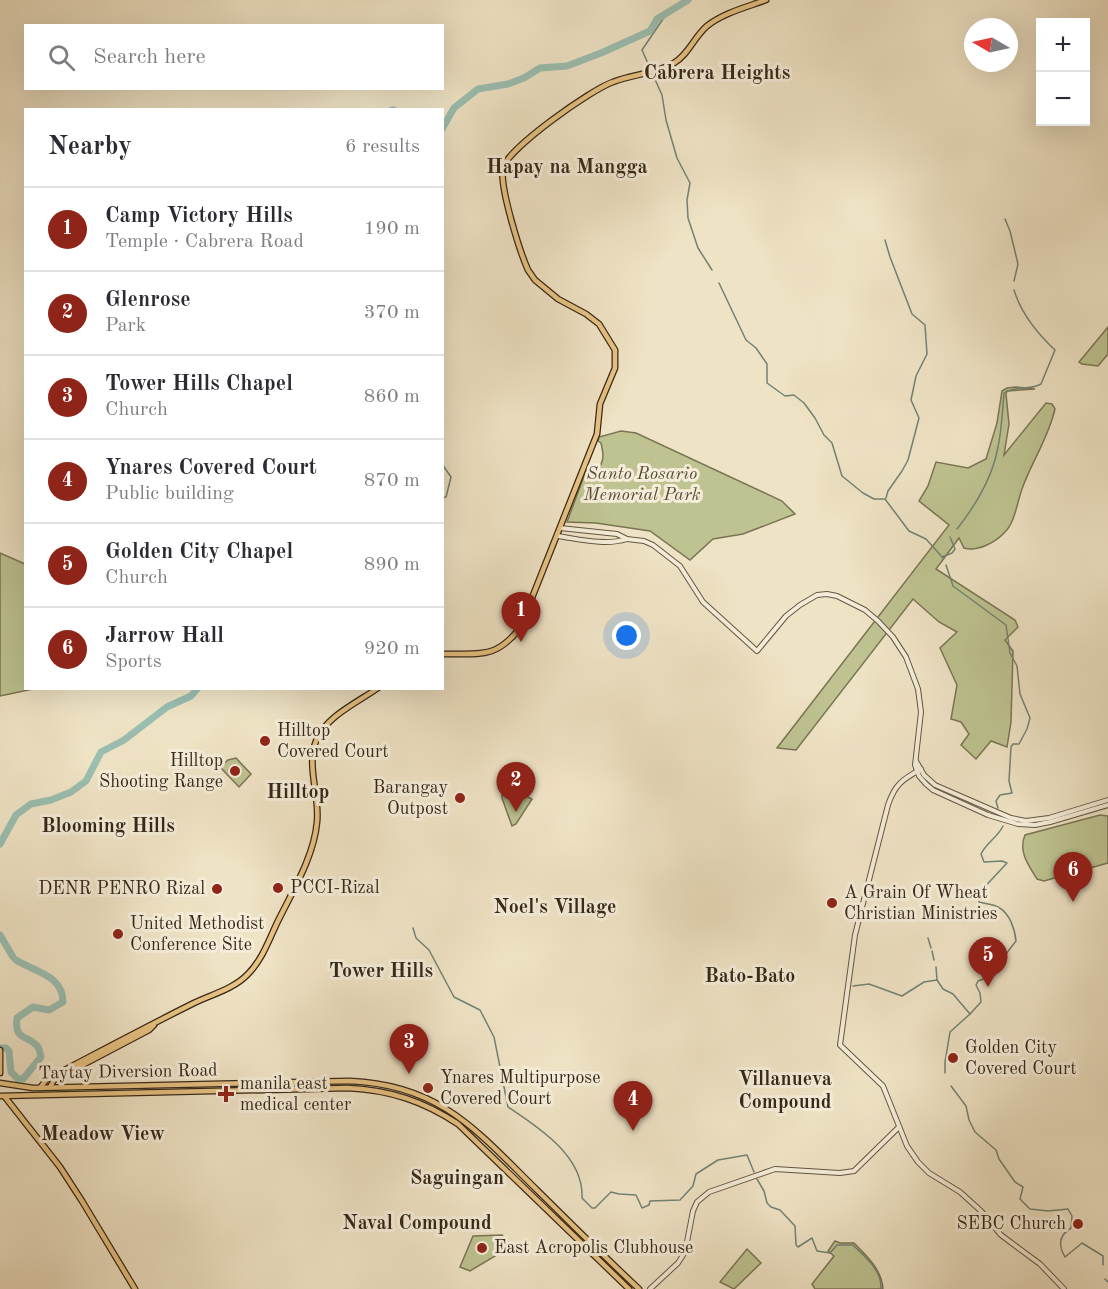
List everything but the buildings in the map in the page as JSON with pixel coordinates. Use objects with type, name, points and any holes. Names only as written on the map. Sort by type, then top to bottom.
[{"type":"main road","points":[[444,654],[480,654],[504,646],[524,620],[597,434],[600,404],[613,376],[616,357],[611,342],[599,324],[558,299],[535,280],[528,270],[505,191],[503,166],[513,153],[582,98],[613,81],[674,63],[683,57],[709,25],[766,0]]},
{"type":"main road","points":[[40,1088],[46,1080],[55,1075],[246,977],[256,965],[306,861],[315,835],[318,821],[314,766],[316,740],[336,717],[375,690]]},
{"type":"main road","points":[[50,1088],[54,1080],[149,1030],[156,1023]]},
{"type":"main road","points":[[0,1051],[0,1072],[10,1089],[0,1102]]},
{"type":"main road","name":"Taytay Diversion Road","points":[[0,1083],[18,1088],[50,1088],[357,1081],[412,1092],[445,1107],[482,1135],[639,1289]]},
{"type":"main road","points":[[267,1083],[267,1090]]},
{"type":"main road","points":[[198,1084],[198,1092]]},
{"type":"main road","points":[[15,1109],[14,1105],[19,1096],[15,1092],[18,1088]]},
{"type":"main road","name":"Taytay Diversion Road","points":[[4,1096],[360,1088],[410,1098],[427,1105],[458,1124],[629,1289]]},
{"type":"main road","points":[[410,1098],[412,1092]]},
{"type":"main road","points":[[4,1096],[60,1167],[135,1289]]},
{"type":"street","points":[[560,528],[617,534],[627,539],[644,541],[653,545],[675,561],[703,602],[757,651],[786,616],[800,604],[817,595],[837,596],[865,610],[893,637],[912,670],[918,689],[921,712],[916,762],[926,784],[933,790],[1010,823],[1035,825],[1108,803]]},
{"type":"street","points":[[580,539],[581,531]]},
{"type":"street","points":[[557,536],[617,542],[627,539]]},
{"type":"street","points":[[919,770],[898,784],[888,805],[855,934],[841,1047],[883,1086],[907,1146],[918,1162],[929,1173],[960,1192],[981,1211],[1001,1235],[1040,1264],[1064,1289]]},
{"type":"street","points":[[650,1289],[678,1263],[685,1252],[693,1211],[697,1202],[709,1192],[775,1169],[854,1172],[899,1127]]},
{"type":"green space","points":[[1108,327],[1108,354],[1098,366],[1079,362]]},
{"type":"green space","points":[[1016,387],[1035,389],[1007,391],[1009,424],[1004,455],[1046,403],[1052,404],[1055,409],[1022,489],[1011,523],[992,543],[975,549],[964,548],[959,538],[936,569],[1015,620],[1018,627],[1005,640],[1013,651],[1011,722],[1007,747],[991,741],[976,759],[961,745],[969,734],[961,722],[951,719],[957,685],[940,648],[957,632],[939,622],[913,599],[796,750],[777,748],[949,525],[919,501],[928,486],[936,462],[968,468],[986,459],[997,423],[1002,391]]},
{"type":"green space","name":"Santo Rosario Memorial Park","points":[[621,431],[636,433],[782,501],[795,514],[743,534],[713,539],[690,560],[650,531],[596,523],[567,522],[587,468],[598,471],[603,454],[601,443],[598,441],[599,437]]},
{"type":"green space","points":[[0,553],[24,564],[24,690],[28,690],[0,696]]},
{"type":"green space","name":"Hilltop Shooting Range","points":[[236,758],[251,774],[239,787],[220,767],[228,760]]},
{"type":"green space","points":[[507,786],[532,799],[516,824],[512,826],[502,798],[502,791]]},
{"type":"green space","points":[[1100,815],[1108,816],[1108,863],[1044,881],[1037,879],[1023,852],[1025,835]]},
{"type":"green space","points":[[502,1235],[512,1246],[470,1271],[460,1267],[473,1236]]},
{"type":"green space","points":[[835,1241],[854,1243],[869,1258],[880,1276],[883,1289],[815,1289],[812,1284],[834,1256],[828,1251]]},
{"type":"green space","points":[[747,1249],[761,1263],[734,1289],[720,1282]]},
{"type":"waterway","points":[[444,126],[454,108],[478,89],[508,84],[540,68],[567,66],[601,53],[650,31],[657,19],[688,0]]},
{"type":"waterway","points":[[650,68],[642,50],[665,16]]},
{"type":"waterway","points":[[653,75],[662,95],[666,120],[677,158],[690,183],[687,200],[688,218],[698,248],[712,270]]},
{"type":"waterway","points":[[1005,219],[1018,264],[1014,281]]},
{"type":"waterway","points":[[885,240],[912,314],[925,325],[927,354],[916,376],[911,400],[919,418],[908,460],[886,498]]},
{"type":"waterway","points":[[719,283],[746,340],[756,348],[767,364],[767,383],[785,396],[794,395],[804,403],[824,435],[832,443],[842,476],[874,499],[885,499],[909,531],[926,539],[943,558]]},
{"type":"waterway","points":[[957,529],[978,498],[991,472],[1000,437],[1004,393],[1041,384],[1055,350],[1030,322],[1014,290]]},
{"type":"waterway","points":[[444,467],[451,477],[444,498]]},
{"type":"waterway","points":[[942,557],[952,553],[955,549],[950,537]]},
{"type":"waterway","points":[[946,565],[953,586],[1006,625],[1010,653],[1017,666],[1020,694],[1030,718],[1019,744],[1013,744],[1011,747],[1009,781],[1012,793],[1000,795],[996,801],[998,808]]},
{"type":"waterway","points":[[0,844],[16,815],[31,804],[51,800],[71,792],[86,781],[101,752],[124,740],[167,707],[191,696],[196,690]]},
{"type":"waterway","points":[[970,1014],[981,1002],[976,985],[978,981],[995,975],[999,963],[1016,941],[1013,927],[1006,913],[996,906],[979,902],[978,894],[1007,863],[984,862],[981,854],[1003,826]]},
{"type":"waterway","points":[[413,928],[416,938],[429,950],[454,997],[480,1010],[494,1037],[508,1107],[545,1134],[567,1156],[576,1169],[581,1183],[582,1198],[592,1208],[595,1208],[611,1192],[636,1195],[642,1208],[649,1205],[650,1201],[680,1200],[693,1186],[696,1174],[718,1160],[747,1155],[754,1172]]},
{"type":"waterway","points":[[0,935],[13,957]]},
{"type":"waterway","points":[[928,938],[931,948]]},
{"type":"waterway","points":[[932,951],[934,960]]},
{"type":"waterway","points":[[0,1048],[6,1048],[9,1051],[11,1072],[18,1079],[23,1079],[41,1057],[38,1047],[18,1031],[17,1018],[33,1007],[49,1010],[63,1002],[62,993],[53,980],[16,960]]},
{"type":"waterway","points":[[936,967],[937,980]]},
{"type":"waterway","points":[[853,986],[869,984],[902,996],[924,982],[937,980],[943,989],[953,994],[970,1014],[950,1032],[945,1073]]},
{"type":"waterway","points":[[951,1086],[966,1106],[975,1132],[996,1150],[999,1159],[1015,1182],[1023,1187],[1020,1199],[1030,1209],[1048,1211],[1068,1209],[1072,1216],[1071,1228],[1064,1234],[1061,1241],[1065,1257],[1082,1243],[1103,1256],[1103,1265]]},
{"type":"waterway","points":[[757,1179],[764,1191],[767,1203],[780,1210],[795,1226],[798,1247],[812,1238],[817,1251],[830,1253],[837,1245],[853,1245],[876,1270],[881,1289]]},
{"type":"waterway","points":[[1105,1279],[1108,1282]]},
{"type":"place","name":"Camp Victory Hills","points":[[521,642]]},
{"type":"place","name":"Hilltop Covered Court","points":[[265,741]]},
{"type":"place","name":"Hilltop Shooting Range","points":[[235,771]]},
{"type":"place","name":"Barangay Outpost","points":[[460,798]]},
{"type":"place","name":"Glenrose","points":[[516,812]]},
{"type":"place","name":"PCCI-Rizal","points":[[278,888]]},
{"type":"place","name":"DENR PENRO Rizal","points":[[217,889]]},
{"type":"place","name":"Jarrow Hall","points":[[1073,902]]},
{"type":"place","name":"A Grain Of Wheat Christian Ministries","points":[[832,903]]},
{"type":"place","name":"United Methodist Conference Site","points":[[118,934]]},
{"type":"place","name":"Golden City Chapel","points":[[988,987]]},
{"type":"place","name":"Golden City Covered Court","points":[[953,1058]]},
{"type":"place","name":"Tower Hills Chapel","points":[[409,1074]]},
{"type":"place","name":"Ynares Multipurpose Covered Court","points":[[428,1088]]},
{"type":"place","name":"manila east medical center","points":[[226,1094]]},
{"type":"place","name":"Ynares Covered Court","points":[[633,1131]]},
{"type":"place","name":"SEBC Church","points":[[1078,1224]]},
{"type":"place","name":"East Acropolis Clubhouse","points":[[482,1248]]},
{"type":"district","name":"Cabrera Heights","points":[[717,74]]},
{"type":"district","name":"Hapay na Mangga","points":[[567,168]]},
{"type":"district","name":"Hilltop","points":[[298,793]]},
{"type":"district","name":"Blooming Hills","points":[[108,827]]},
{"type":"district","name":"Noel's Village","points":[[555,908]]},
{"type":"district","name":"Tower Hills","points":[[381,972]]},
{"type":"district","name":"Bato-Bato","points":[[750,977]]},
{"type":"district","name":"Villanueva Compound","points":[[785,1092]]},
{"type":"district","name":"Meadow View","points":[[103,1135]]},
{"type":"district","name":"Saguingan","points":[[457,1179]]},
{"type":"district","name":"Naval Compound","points":[[417,1224]]}]
